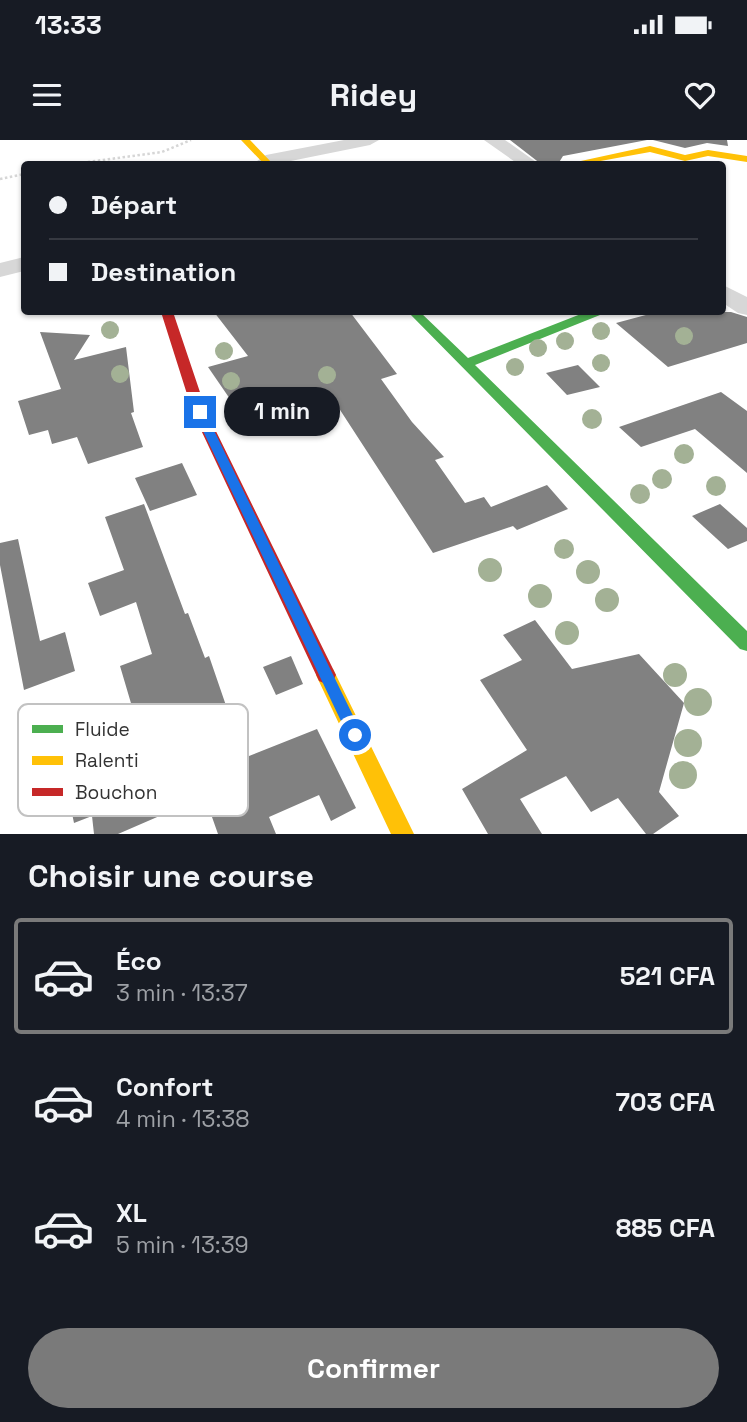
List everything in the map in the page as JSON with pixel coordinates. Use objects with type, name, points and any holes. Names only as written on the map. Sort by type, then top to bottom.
[{"type":"street","points":[[245,140],[265,161]]},
{"type":"street","points":[[276,161],[370,140]]},
{"type":"street","points":[[493,140],[525,161]]},
{"type":"street","points":[[588,161],[650,149],[685,158],[708,153],[747,159]]},
{"type":"street","points":[[0,270],[21,265]]},
{"type":"street","points":[[726,294],[747,308]]},
{"type":"street","points":[[168,315],[200,412],[403,834]]},
{"type":"street","points":[[417,315],[747,643]]},
{"type":"street","points":[[465,363],[588,315]]},
{"type":"path","points":[[95,161],[162,152],[191,140]]},
{"type":"path","points":[[0,179],[21,175]]},
{"type":"building","points":[[510,140],[647,140],[563,156],[560,161],[537,161]]},
{"type":"building","points":[[653,140],[727,140],[728,146],[707,143],[685,148]]},
{"type":"building","points":[[726,312],[731,312],[747,317],[747,343],[668,367],[616,323],[646,315],[726,315]]},
{"type":"building","points":[[216,315],[352,315],[397,374],[381,379],[412,422],[444,457],[435,460],[465,503],[484,497],[491,507],[547,485],[568,509],[517,530],[513,526],[433,553],[331,396],[277,410],[273,405],[241,415],[208,367],[248,356]]},
{"type":"building","points":[[40,332],[90,335],[74,360],[126,347],[134,412],[131,413],[143,447],[88,464],[77,437],[52,444],[48,430],[29,435],[18,401],[61,389]]},
{"type":"building","points":[[578,365],[600,387],[567,395],[546,373]]},
{"type":"building","points":[[721,392],[747,411],[747,473],[695,429],[641,447],[619,427]]},
{"type":"building","points":[[182,463],[197,495],[150,511],[135,478]]},
{"type":"building","points":[[144,504],[185,614],[188,613],[205,658],[209,656],[225,704],[131,704],[120,666],[152,654],[136,602],[100,616],[88,583],[124,570],[105,517]]},
{"type":"building","points":[[720,504],[747,528],[747,541],[728,549],[692,516]]},
{"type":"building","points":[[18,539],[40,641],[65,632],[75,671],[24,690],[0,565],[0,543]]},
{"type":"building","points":[[535,620],[572,669],[639,654],[684,703],[659,792],[679,816],[653,834],[646,834],[618,798],[591,812],[566,776],[520,799],[542,834],[488,834],[462,789],[527,750],[480,680],[522,660],[503,635]]},
{"type":"building","points":[[291,656],[303,684],[276,695],[263,667]]},
{"type":"building","points":[[317,729],[356,808],[331,821],[319,795],[269,817],[276,834],[218,834],[212,816],[248,816],[248,756]]},
{"type":"building","points":[[73,816],[92,816],[74,823]]},
{"type":"building","points":[[92,816],[160,816],[118,834],[94,834]]},
{"type":"traffic: fast","points":[[417,315],[747,643]]},
{"type":"traffic: fast","points":[[465,364],[588,315]]},
{"type":"traffic: slow","points":[[245,140],[266,161]]},
{"type":"traffic: slow","points":[[588,161],[650,149],[685,158],[708,153],[747,159]]},
{"type":"traffic: slow","points":[[326,675],[403,834]]},
{"type":"traffic: jam","points":[[168,315],[200,413],[326,675]]},
{"type":"route","points":[[200,412],[355,735]]}]
